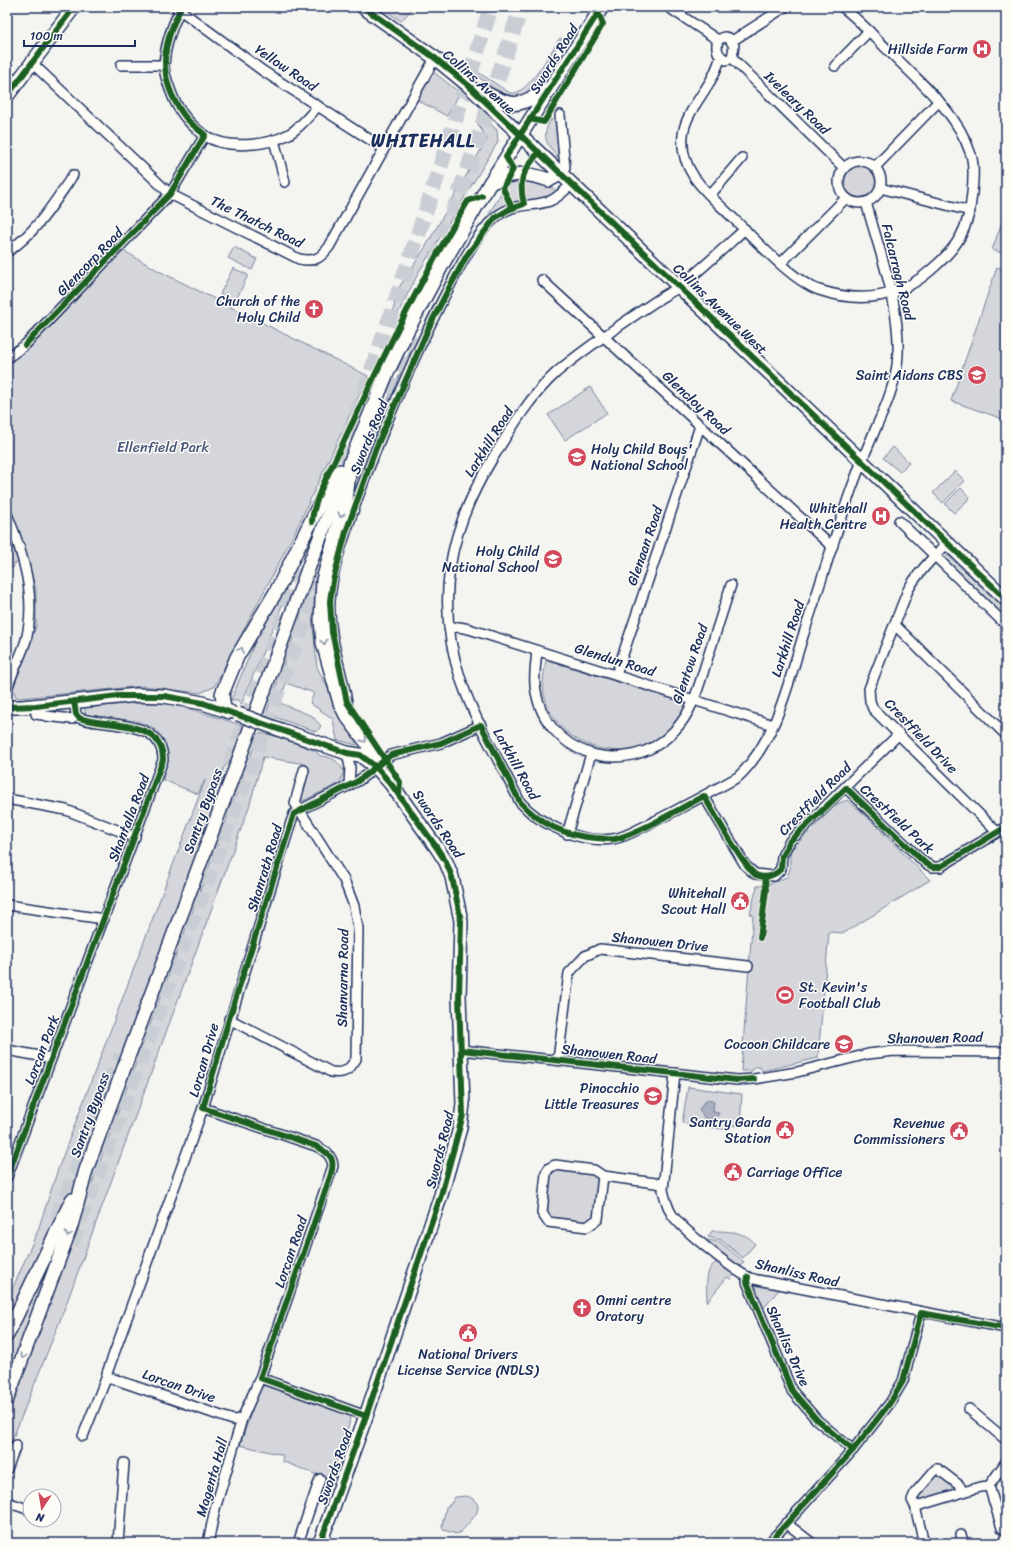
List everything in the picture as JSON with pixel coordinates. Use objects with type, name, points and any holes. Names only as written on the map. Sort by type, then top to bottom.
[{"type":"main road","points":[[7,96],[31,62],[74,7]]},
{"type":"main road","name":"Collins Avenue","points":[[363,7],[435,58],[468,85],[521,134]]},
{"type":"main road","name":"Swords Road","points":[[320,1543],[366,1416],[441,1195],[460,1128],[463,1110],[461,1050],[461,921],[452,877],[437,848],[391,784],[376,767],[367,743],[347,709],[340,703],[323,643],[321,620],[323,580],[346,499],[350,463],[387,373],[407,331],[442,265],[490,183],[602,7]]},
{"type":"main road","points":[[468,85],[502,101],[516,105],[523,103],[550,87]]},
{"type":"main road","name":"Collins Avenue West","points":[[521,134],[861,462],[1006,599]]},
{"type":"main road","points":[[490,183],[507,175],[532,175],[549,180],[562,173]]},
{"type":"main road","name":"Swords Road","points":[[224,709],[222,694],[237,657],[277,590],[326,492],[340,470],[350,463]]},
{"type":"main road","name":"Santry Bypass","points":[[7,1335],[86,1170],[245,745],[312,558],[350,463]]},
{"type":"main road","points":[[191,700],[212,696],[225,686]]},
{"type":"main road","points":[[7,707],[45,713],[55,704],[137,694],[191,700],[224,709],[346,753],[360,755],[376,767]]},
{"type":"main road","name":"Santry Bypass","points":[[7,1400],[71,1226],[86,1170]]},
{"type":"street","points":[[668,7],[718,40]]},
{"type":"street","points":[[732,41],[785,7]]},
{"type":"street","points":[[721,57],[713,76],[688,120],[684,132],[683,151],[690,173],[698,184],[804,283],[833,294],[869,298],[891,294],[918,282],[943,260],[957,245],[970,211],[973,178],[971,155],[962,130],[938,101],[869,31],[842,7]]},
{"type":"street","points":[[178,9],[167,40],[164,65],[165,73],[174,99],[184,115],[205,135],[226,143],[249,144],[274,140],[298,128],[318,106]]},
{"type":"street","name":"Yellow Road","points":[[178,9],[263,70],[383,148]]},
{"type":"street","points":[[835,66],[869,31]]},
{"type":"street","points":[[724,37],[729,38],[732,41],[734,46],[732,58],[726,60],[721,57],[716,49],[718,40],[724,37]]},
{"type":"street","name":"The Thatch Road","points":[[31,62],[170,194],[299,258],[316,260],[323,256],[329,247],[383,148],[435,58]]},
{"type":"street","name":"Iveleary Road","points":[[732,58],[844,168]]},
{"type":"street","points":[[121,64],[164,65]]},
{"type":"street","points":[[874,167],[938,101]]},
{"type":"street","points":[[560,115],[565,168],[562,173]]},
{"type":"street","name":"Glencorp Road","points":[[7,358],[25,345],[170,194],[205,135]]},
{"type":"street","points":[[274,140],[285,182]]},
{"type":"street","points":[[710,195],[742,158]]},
{"type":"street","points":[[856,161],[869,163],[874,167],[880,177],[880,188],[872,199],[866,202],[852,201],[846,198],[839,186],[839,180],[844,168],[856,161]]},
{"type":"street","points":[[7,252],[23,240],[42,220],[73,175]]},
{"type":"street","name":"Swords Road","points":[[347,709],[332,632],[330,601],[333,581],[346,532],[379,441],[429,327],[467,255],[478,238],[495,218],[508,210],[519,205],[549,201],[559,196],[572,184]]},
{"type":"street","points":[[880,188],[970,211]]},
{"type":"street","points":[[781,263],[846,198]]},
{"type":"street","name":"Falcarragh Road","points":[[861,462],[883,415],[893,384],[897,363],[898,328],[891,294],[866,202]]},
{"type":"street","name":"Larkhill Road","points":[[745,229],[680,286],[606,336],[558,372],[536,392],[500,446],[474,490],[455,539],[446,597],[454,656],[462,683],[481,725],[520,802],[527,810],[544,822],[567,834],[613,839],[636,830],[704,796],[738,777],[748,768],[763,746],[781,705],[861,462]]},
{"type":"street","name":"Glencloy Road","points":[[542,280],[606,336],[700,426],[833,545]]},
{"type":"street","name":"Glenaan Road","points":[[616,675],[700,426]]},
{"type":"street","points":[[7,514],[16,536],[28,579],[29,615],[26,640],[7,689]]},
{"type":"street","points":[[899,521],[1006,625]]},
{"type":"street","name":"Crestfield Drive","points":[[948,543],[934,556],[914,579],[908,590],[869,689],[873,709],[996,832]]},
{"type":"street","name":"Glentow Road","points":[[537,651],[535,685],[545,717],[561,737],[572,745],[591,754],[628,757],[652,749],[664,741],[685,719],[694,699],[731,585]]},
{"type":"street","points":[[895,625],[1006,735]]},
{"type":"street","name":"Glendun Road","points":[[449,628],[459,627],[469,629],[773,725]]},
{"type":"street","name":"Shantalla Road","points":[[74,701],[76,714],[79,718],[147,731],[156,739],[163,754],[161,767],[74,999]]},
{"type":"street","points":[[45,713],[55,704]]},
{"type":"street","points":[[45,713],[72,719]]},
{"type":"street","name":"Larkhill Road","points":[[376,767],[391,755],[441,743],[481,725]]},
{"type":"street","name":"Crestfield Road","points":[[704,796],[745,865],[755,874],[764,877],[774,876],[781,870],[782,856],[790,842],[899,734]]},
{"type":"street","points":[[346,753],[350,767],[349,786]]},
{"type":"street","points":[[567,834],[591,754]]},
{"type":"street","name":"Shanrath Road","points":[[229,1019],[252,952],[294,814],[349,786],[376,767]]},
{"type":"street","points":[[298,811],[295,803],[304,770]]},
{"type":"street","name":"Crestfield Park","points":[[846,788],[924,863],[932,867],[940,867],[996,832]]},
{"type":"street","points":[[7,799],[66,810],[135,837]]},
{"type":"street","name":"Shanvarna Road","points":[[229,1019],[331,1072],[340,1074],[346,1072],[356,1059],[358,928],[354,906],[344,880],[307,820],[298,811]]},
{"type":"street","points":[[996,832],[1006,827]]},
{"type":"street","points":[[7,905],[104,918]]},
{"type":"street","name":"Shanowen Drive","points":[[558,1060],[569,973],[585,956],[600,949],[748,966]]},
{"type":"street","name":"Lorcan Park","points":[[7,1178],[50,1058],[74,999]]},
{"type":"street","name":"Lorcan Drive","points":[[82,1436],[107,1376],[118,1340],[203,1108],[229,1019]]},
{"type":"street","points":[[7,1050],[50,1058]]},
{"type":"street","name":"Shanowen Road","points":[[461,1050],[737,1080],[754,1079],[797,1072],[868,1054],[894,1052],[1006,1052]]},
{"type":"street","name":"Shanliss Road","points":[[675,1074],[663,1184],[665,1200],[671,1214],[683,1227],[748,1277],[921,1313],[1006,1328]]},
{"type":"street","name":"Lorcan Road","points":[[203,1108],[316,1146],[324,1150],[333,1160],[334,1166],[260,1378],[242,1419]]},
{"type":"street","points":[[603,1176],[598,1220],[587,1227],[548,1222],[542,1213],[546,1173],[549,1168],[555,1165],[594,1170],[603,1176],[663,1184]]},
{"type":"street","name":"Shanliss Drive","points":[[748,1277],[749,1286],[792,1391],[817,1420],[852,1450]]},
{"type":"street","points":[[769,1543],[852,1450],[890,1403],[901,1385],[921,1313]]},
{"type":"street","name":"Lorcan Drive","points":[[107,1376],[233,1420],[242,1419]]},
{"type":"street","points":[[260,1378],[366,1416]]},
{"type":"street","points":[[969,1409],[1006,1440]]},
{"type":"street","name":"Magenta Hall","points":[[208,1543],[215,1509],[242,1419]]},
{"type":"street","points":[[7,1469],[16,1445]]},
{"type":"street","points":[[1006,1462],[992,1479],[989,1486],[993,1510],[1002,1528],[1006,1530]]},
{"type":"street","points":[[118,1543],[124,1463]]},
{"type":"street","points":[[924,1543],[916,1508],[912,1500],[915,1493],[936,1469],[959,1485],[962,1492]]},
{"type":"street","points":[[298,1543],[320,1479]]},
{"type":"street","points":[[916,1508],[917,1506],[962,1492],[989,1486]]},
{"type":"street","points":[[7,1502],[22,1507]]},
{"type":"street","points":[[786,1523],[812,1543]]},
{"type":"green space","points":[[380,7],[414,7],[401,21]]},
{"type":"green space","points":[[560,38],[562,39],[526,94],[519,98],[506,96],[468,70],[470,67],[510,93],[517,92],[531,81]]},
{"type":"green space","points":[[435,73],[460,93],[447,116],[417,100],[430,75]]},
{"type":"green space","points":[[480,115],[497,130],[498,142],[420,270],[396,317],[392,316],[395,302],[392,298],[425,248],[487,139],[476,121]]},
{"type":"green space","points":[[551,119],[557,124],[561,160],[552,150],[546,137],[546,132]]},
{"type":"green space","points":[[860,165],[872,170],[877,182],[872,194],[860,199],[848,194],[843,182],[848,170]]},
{"type":"green space","points":[[514,177],[542,184],[557,191],[547,198],[520,201],[495,214],[420,341],[417,339],[438,296],[473,234],[488,216],[508,181]]},
{"type":"green space","points":[[1006,211],[1006,254],[992,250]]},
{"type":"green space","points":[[234,247],[257,259],[252,270],[228,258]]},
{"type":"green space","name":"Ellenfield Park","points":[[124,251],[161,272],[368,376],[295,532],[214,687],[200,693],[143,686],[20,698],[16,697],[13,689],[36,626],[36,589],[7,498],[7,360]]},
{"type":"green space","points":[[997,267],[1006,270],[1006,420],[951,401]]},
{"type":"green space","points":[[233,268],[248,275],[235,302],[220,294]]},
{"type":"green space","points":[[413,345],[417,346],[330,564],[348,500],[370,439]]},
{"type":"green space","points":[[590,387],[607,413],[565,440],[548,415]]},
{"type":"green space","points":[[893,447],[909,462],[900,472],[883,458]]},
{"type":"green space","points":[[955,471],[965,481],[943,503],[933,493]]},
{"type":"green space","points":[[961,488],[970,498],[954,513],[945,504]]},
{"type":"green space","points":[[7,531],[19,564],[15,563],[13,568],[7,565]]},
{"type":"green space","points":[[948,555],[1006,610],[1006,618],[944,559]]},
{"type":"green space","points":[[311,586],[315,589],[312,617],[317,667],[357,745],[337,740],[333,719],[310,703],[314,693],[286,683],[280,703],[312,716],[321,726],[317,732],[266,714]]},
{"type":"green space","points":[[279,597],[285,598],[241,705],[238,700],[231,700],[261,627]]},
{"type":"green space","points":[[546,660],[686,703],[677,722],[661,737],[642,747],[622,750],[602,749],[582,742],[565,731],[552,714],[543,690]]},
{"type":"green space","points":[[133,703],[163,703],[181,706],[244,726],[231,761],[224,767],[221,777],[223,785],[85,1155],[66,1199],[9,1317],[12,1290],[38,1230],[58,1169],[205,780],[198,794],[163,780],[167,751],[154,728],[136,721],[86,715],[84,708]]},
{"type":"green space","points":[[259,733],[272,735],[316,751],[320,756],[328,757],[334,760],[344,771],[340,783],[303,801],[301,797],[309,771],[305,764],[263,757],[249,807],[61,1318],[7,1453],[7,1415]]},
{"type":"green space","name":"St. Kevin's Football Club","points":[[847,800],[863,813],[930,880],[844,933],[829,932],[818,1058],[762,1071],[760,1067],[755,1067],[752,1071],[741,1071],[753,915],[750,914],[757,886],[767,885],[787,877],[790,869],[790,851],[837,804]]},
{"type":"green space","points":[[688,1087],[742,1094],[740,1126],[731,1125],[729,1130],[682,1123]]},
{"type":"green space","points":[[562,1169],[594,1173],[598,1180],[594,1217],[584,1224],[550,1219],[546,1212],[550,1175],[557,1170]]},
{"type":"green space","points":[[65,1222],[7,1391],[7,1342]]},
{"type":"green space","points":[[712,1231],[741,1234],[746,1236],[755,1244],[743,1258],[721,1240],[708,1237]]},
{"type":"green space","points":[[707,1241],[720,1242],[744,1262],[739,1267]]},
{"type":"green space","points":[[720,1261],[735,1274],[730,1279],[727,1277],[707,1302],[708,1272],[715,1263]]},
{"type":"green space","points":[[758,1285],[779,1288],[763,1309],[755,1291]]},
{"type":"green space","points":[[265,1385],[272,1385],[345,1412],[350,1416],[349,1425],[330,1480],[282,1461],[283,1455],[240,1445],[259,1389]]},
{"type":"green space","points":[[936,1472],[957,1487],[956,1490],[921,1501],[920,1498],[916,1499]]},
{"type":"green space","points":[[467,1496],[474,1500],[477,1505],[478,1509],[476,1514],[461,1532],[456,1534],[444,1530],[442,1526],[446,1507],[451,1504],[455,1497]]},
{"type":"water","points":[[709,1100],[714,1102],[713,1112],[719,1113],[714,1119],[705,1119],[699,1110],[703,1103]]},
{"type":"tunnel","points":[[331,484],[414,247],[491,7]]},
{"type":"tunnel","points":[[428,284],[479,137],[521,7]]},
{"type":"tunnel","points":[[347,506],[411,335]]},
{"type":"tunnel","points":[[230,765],[323,506]]},
{"type":"tunnel","points":[[71,1244],[324,567]]},
{"type":"tunnel","points":[[57,1219],[122,1055]]},
{"type":"cycle path","points":[[7,96],[74,7]]},
{"type":"cycle path","points":[[25,345],[170,194],[205,135],[190,123],[183,114],[169,88],[166,75],[166,50],[169,37],[180,10],[176,7]]},
{"type":"cycle path","points":[[363,7],[435,58],[468,85],[1006,599]]},
{"type":"cycle path","points":[[512,208],[503,188],[513,169],[506,157],[602,7]]},
{"type":"cycle path","points":[[530,119],[544,122],[603,24],[598,13]]},
{"type":"cycle path","points":[[399,795],[400,782],[347,702],[332,632],[330,601],[333,581],[346,532],[376,448],[429,327],[467,255],[495,218],[508,210],[524,204],[522,196],[523,176],[539,152]]},
{"type":"cycle path","points":[[312,522],[316,503],[325,481],[418,289],[468,201],[482,196]]},
{"type":"cycle path","points":[[7,707],[36,706],[118,696],[164,696],[203,703],[347,753],[360,755],[376,767],[391,784],[437,848],[446,862],[452,877],[461,921],[459,997],[463,1115],[441,1195],[366,1416],[320,1543]]},
{"type":"cycle path","points":[[7,1177],[163,760],[161,747],[154,737],[144,731],[132,727],[79,718],[76,714],[74,701]]},
{"type":"cycle path","points":[[366,1416],[260,1378],[332,1171],[333,1166],[331,1158],[326,1152],[316,1146],[203,1108],[229,1019],[294,814],[358,781],[391,755],[441,743],[481,725],[520,802],[545,823],[564,832],[575,835],[615,839],[636,832],[704,796],[745,863],[756,875],[763,877],[770,876],[781,869],[782,856],[790,841],[846,788],[925,863],[932,867],[940,867],[1006,827]]},
{"type":"cycle path","points":[[760,938],[766,890],[765,877]]},
{"type":"cycle path","points":[[461,1050],[737,1080],[754,1079]]},
{"type":"cycle path","points":[[748,1277],[747,1282],[792,1391],[817,1420],[853,1450]]},
{"type":"cycle path","points":[[769,1543],[853,1450],[890,1403],[903,1381],[921,1313],[1006,1328]]},
{"type":"place","name":"Hillside Farm","points":[[982,49]]},
{"type":"place","name":"Church of the Holy Child","points":[[314,309]]},
{"type":"place","name":"Saint Aidans CBS","points":[[977,375]]},
{"type":"place","name":"Holy Child Boys' National School","points":[[577,457]]},
{"type":"place","name":"Whitehall Health Centre","points":[[881,516]]},
{"type":"place","name":"Holy Child National School","points":[[553,559]]},
{"type":"place","name":"Whitehall Scout Hall","points":[[740,901]]},
{"type":"place","name":"St. Kevin's Football Club","points":[[785,995]]},
{"type":"place","name":"Cocoon Childcare","points":[[844,1044]]},
{"type":"place","name":"Pinocchio Little Treasures","points":[[653,1096]]},
{"type":"place","name":"Santry Garda Station","points":[[785,1130]]},
{"type":"place","name":"Revenue Commissioners","points":[[959,1131]]},
{"type":"place","name":"Carriage Office","points":[[733,1172]]},
{"type":"place","name":"Omni centre Oratory","points":[[582,1308]]},
{"type":"place","name":"National Drivers License Service (NDLS)","points":[[468,1333]]},
{"type":"district","name":"WHITEHALL","points":[[423,141]]}]
